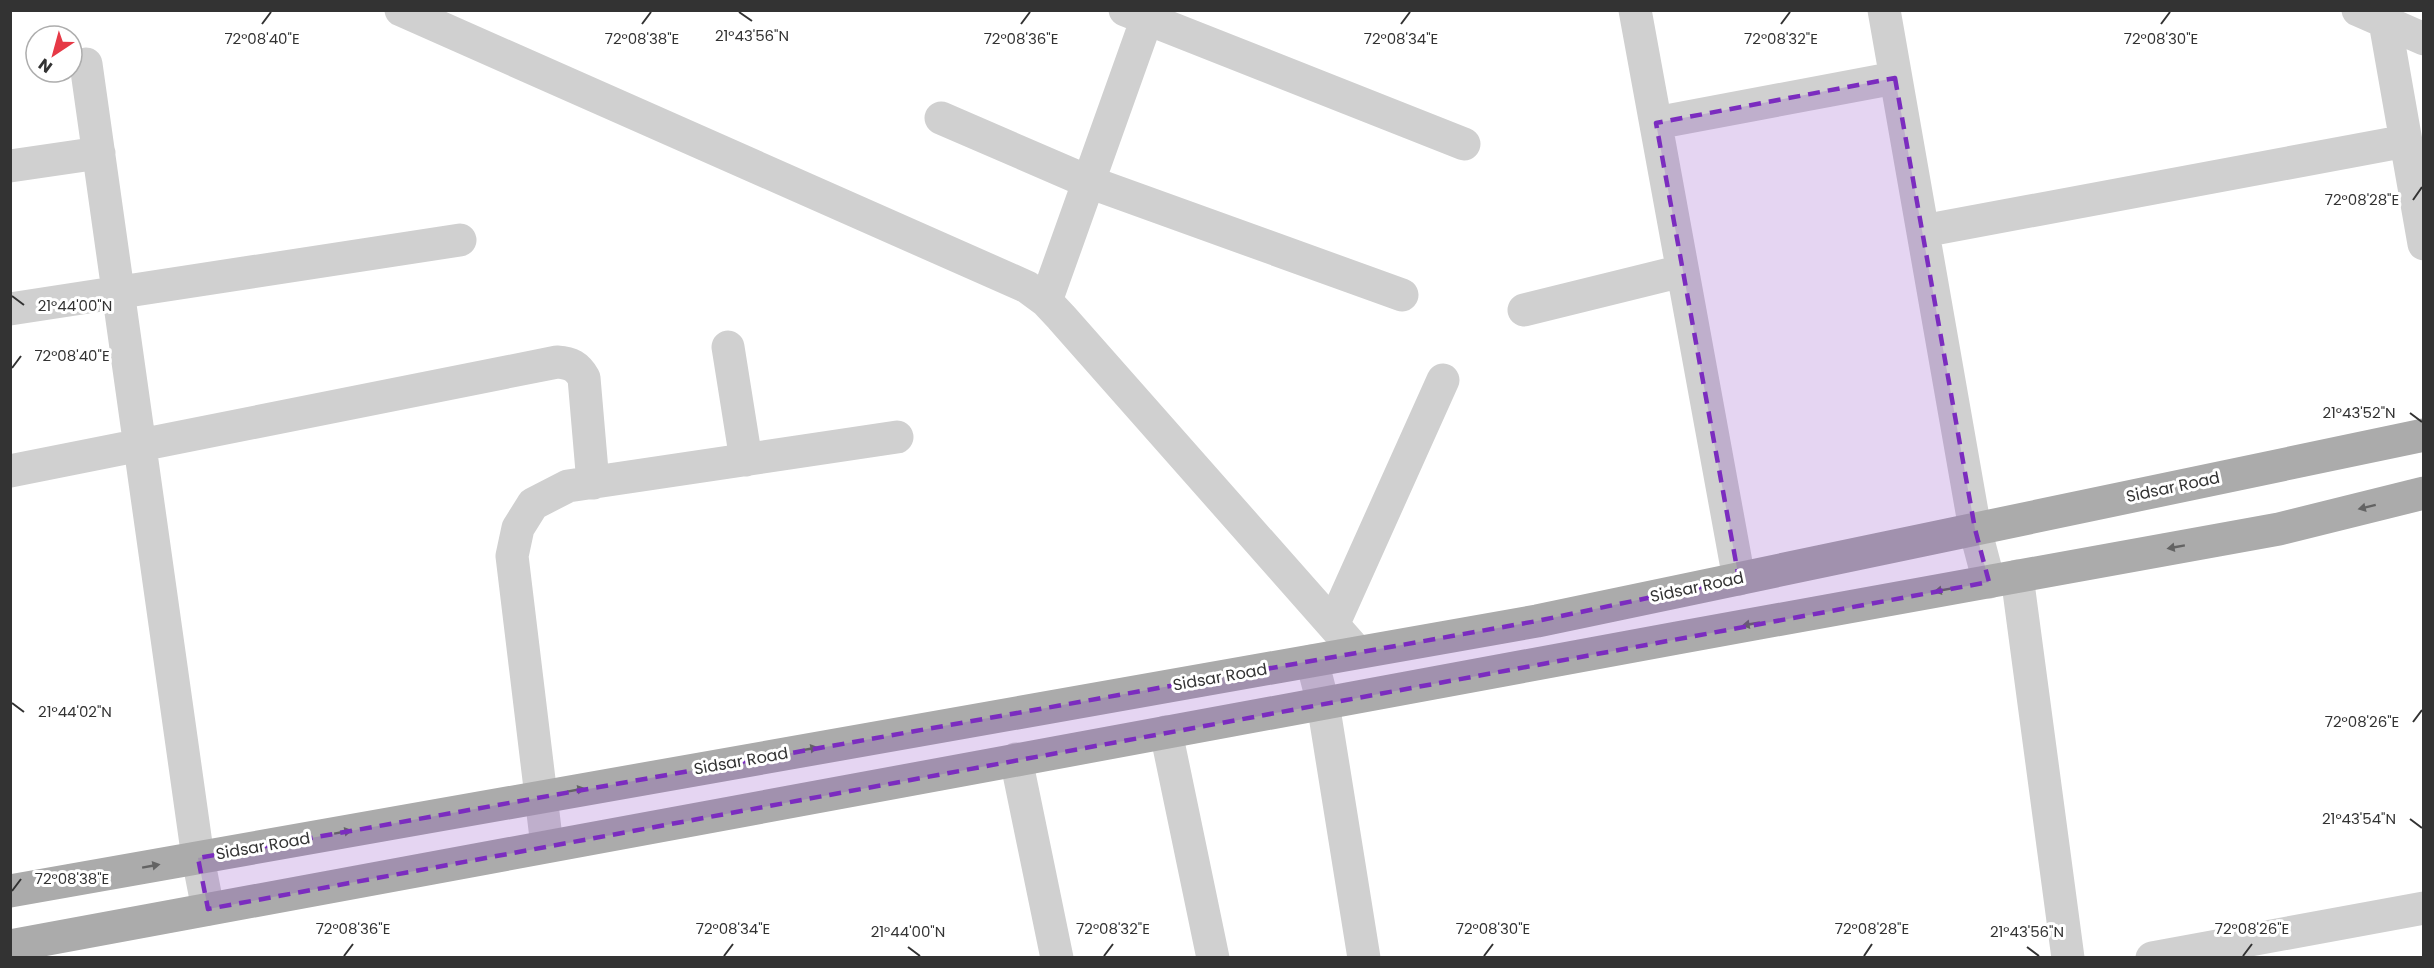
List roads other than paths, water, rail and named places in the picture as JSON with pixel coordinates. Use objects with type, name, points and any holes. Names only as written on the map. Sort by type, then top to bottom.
[{"type":"main road","name":"Sidsar Road","points":[[10,891],[1537,621],[2424,435]]},
{"type":"main road","points":[[10,946],[1016,759],[2279,529],[2424,493]]},
{"type":"street","points":[[1635,10],[1739,579]]},
{"type":"street","points":[[1884,10],[1975,529],[2003,579],[2068,957]]},
{"type":"street","points":[[405,11],[1027,287],[1046,301],[1357,652]]},
{"type":"street","points":[[1046,301],[1089,182],[1141,13],[1464,144]]},
{"type":"street","points":[[2372,16],[2424,39]]},
{"type":"street","points":[[2372,16],[2406,141],[2424,244]]},
{"type":"street","points":[[86,64],[198,858],[208,909]]},
{"type":"street","points":[[1656,123],[1895,78]]},
{"type":"street","points":[[941,118],[1089,182],[1402,295]]},
{"type":"street","points":[[1923,231],[2406,141]]},
{"type":"street","points":[[10,166],[99,153]]},
{"type":"street","points":[[10,309],[460,240]]},
{"type":"street","points":[[1524,310],[1682,271]]},
{"type":"street","points":[[728,347],[746,460]]},
{"type":"street","points":[[10,471],[557,362],[569,363],[579,368],[584,378],[593,483]]},
{"type":"street","points":[[1333,625],[1443,380]]},
{"type":"street","points":[[547,846],[512,556],[518,528],[533,504],[568,486],[897,437]]},
{"type":"street","points":[[1312,660],[1323,703],[1364,957]]},
{"type":"street","points":[[1166,732],[1214,957]]},
{"type":"street","points":[[1016,759],[1057,957]]},
{"type":"street","points":[[2152,957],[2424,908]]}]
